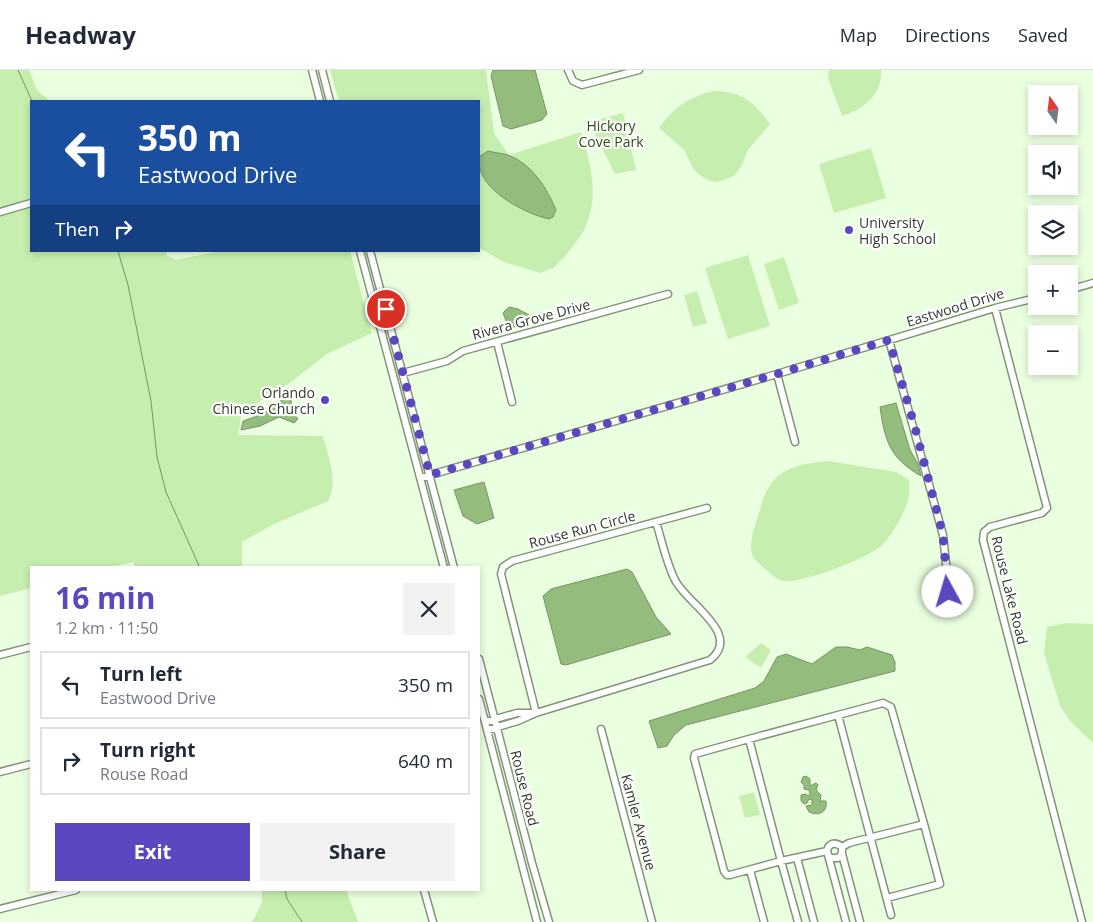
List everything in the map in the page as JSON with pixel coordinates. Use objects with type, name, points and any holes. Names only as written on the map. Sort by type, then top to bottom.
[{"type":"street","points":[[312,70],[320,100]]},
{"type":"street","points":[[322,70],[330,100]]},
{"type":"street","points":[[568,70],[573,81],[579,84],[628,71],[639,70]]},
{"type":"street","points":[[0,212],[30,203]]},
{"type":"street","points":[[360,252],[443,566]]},
{"type":"street","points":[[370,252],[453,566]]},
{"type":"street","points":[[1078,287],[1093,283]]},
{"type":"street","name":"Rivera Grove Drive","points":[[402,373],[447,361],[463,351],[668,294]]},
{"type":"street","name":"Eastwood Drive","points":[[420,478],[1028,300]]},
{"type":"street","name":"Rouse Lake Road","points":[[996,308],[1047,505],[1046,510],[1042,513],[986,529],[982,535],[1082,922]]},
{"type":"street","points":[[889,340],[914,424],[943,535],[948,592]]},
{"type":"street","points":[[497,342],[512,402]]},
{"type":"street","points":[[777,374],[795,442]]},
{"type":"street","points":[[656,522],[707,508]]},
{"type":"street","name":"Rouse Run Circle","points":[[487,730],[518,721],[536,713],[710,660],[718,654],[721,645],[719,632],[676,582],[656,522],[512,561],[503,567],[501,574],[536,713]]},
{"type":"street","points":[[0,655],[30,647]]},
{"type":"street","name":"Rouse Road","points":[[480,663],[532,863],[550,922]]},
{"type":"street","name":"Rouse Road","points":[[480,703],[537,922]]},
{"type":"street","points":[[887,898],[940,884],[924,824],[891,707],[883,703],[695,754],[694,758],[724,872],[730,875],[797,858],[828,854],[832,858],[838,858],[842,850],[849,843],[924,824]]},
{"type":"street","points":[[516,713],[518,721]]},
{"type":"street","name":"Rouse Run Circle","points":[[485,722],[516,713],[536,713]]},
{"type":"street","points":[[838,715],[891,915]]},
{"type":"street","name":"Kamler Avenue","points":[[601,729],[652,922]]},
{"type":"street","points":[[749,739],[798,922]]},
{"type":"street","points":[[0,772],[30,764]]},
{"type":"street","points":[[846,922],[828,854],[830,845],[833,844],[838,844],[842,850],[860,922]]},
{"type":"street","points":[[797,858],[814,922]]},
{"type":"street","points":[[750,870],[764,922]]},
{"type":"street","points":[[0,909],[72,891]]},
{"type":"street","points":[[424,891],[432,922]]},
{"type":"green space","points":[[0,70],[29,70],[37,90],[49,100],[30,100],[30,252],[166,252],[167,256],[176,260],[215,252],[350,252],[372,333],[327,354],[287,385],[242,412],[238,435],[323,436],[332,469],[333,485],[328,501],[272,525],[242,542],[242,566],[135,566],[133,562],[115,566],[30,566],[30,588],[0,596]]},
{"type":"green space","points":[[330,70],[486,70],[494,133],[509,155],[581,132],[590,166],[593,189],[591,212],[585,228],[563,259],[553,268],[540,273],[504,262],[480,249],[480,168],[490,185],[507,201],[538,216],[549,219],[553,217],[549,193],[530,170],[509,156],[480,156],[480,100],[339,100]]},
{"type":"green space","points":[[829,70],[881,70],[881,79],[875,94],[870,100],[857,110],[842,116],[828,78]]},
{"type":"green space","points":[[713,91],[732,93],[746,99],[753,104],[770,124],[748,150],[741,167],[734,176],[718,182],[710,181],[698,174],[684,150],[659,128],[682,104]]},
{"type":"green space","name":"Hickory Cove Park","points":[[623,113],[636,170],[615,174],[589,122]]},
{"type":"green space","points":[[871,148],[886,198],[834,213],[819,164]]},
{"type":"green space","points":[[748,255],[770,326],[728,339],[705,268]]},
{"type":"green space","points":[[784,257],[799,303],[779,310],[764,264]]},
{"type":"green space","points":[[697,291],[707,323],[693,327],[684,295]]},
{"type":"green space","points":[[828,461],[896,472],[909,480],[908,501],[891,535],[882,545],[864,557],[819,574],[792,581],[780,580],[757,561],[751,551],[753,531],[766,493],[778,476],[786,471],[805,464]]},
{"type":"green space","points":[[1066,623],[1093,624],[1093,743],[1071,722],[1060,706],[1044,653],[1047,627]]},
{"type":"green space","points":[[761,643],[771,650],[761,668],[745,657]]},
{"type":"green space","points":[[754,792],[760,815],[745,818],[739,796]]},
{"type":"green space","points":[[262,891],[346,891],[358,922],[252,922],[262,903]]},
{"type":"shaded area","points":[[493,70],[535,70],[547,114],[542,120],[511,129],[503,126],[491,76]]},
{"type":"shaded area","points":[[488,151],[517,159],[538,178],[556,210],[553,217],[549,219],[527,211],[502,197],[492,188],[484,178],[480,167],[480,156]]},
{"type":"shaded area","points":[[509,307],[518,309],[542,322],[524,322],[516,325],[510,331],[503,313]]},
{"type":"shaded area","points":[[286,396],[291,399],[292,412],[298,419],[294,423],[279,417],[260,426],[241,430],[243,421],[263,414]]},
{"type":"shaded area","points":[[896,403],[910,450],[918,464],[921,476],[902,463],[887,439],[880,407]]},
{"type":"shaded area","points":[[484,482],[494,518],[477,524],[463,516],[454,490]]},
{"type":"shaded area","points":[[627,569],[632,572],[656,617],[671,634],[566,665],[561,664],[543,596],[551,589]]},
{"type":"shaded area","points":[[836,647],[860,650],[867,647],[892,655],[895,662],[895,671],[686,725],[674,735],[667,746],[658,748],[649,721],[755,688],[764,681],[777,657],[786,654],[812,664]]},
{"type":"shaded area","points":[[806,776],[810,779],[810,786],[816,783],[818,785],[816,790],[821,795],[820,801],[826,801],[824,811],[822,812],[816,814],[809,812],[806,806],[812,805],[812,800],[809,799],[804,804],[801,801],[801,795],[806,794],[808,796],[810,794],[809,790],[804,789],[804,785],[801,782],[803,777]]},
{"type":"waterway","points":[[18,70],[32,100]]},
{"type":"waterway","points":[[118,252],[128,285],[151,401],[157,457],[166,492],[199,566]]},
{"type":"waterway","points":[[285,891],[287,899],[302,922]]},
{"type":"place","name":"University High School","points":[[849,230]]},
{"type":"place","name":"Orlando Chinese Church","points":[[325,400]]},
{"type":"route","points":[[386,309],[430,475],[889,340],[914,424],[943,535],[948,592]]}]
